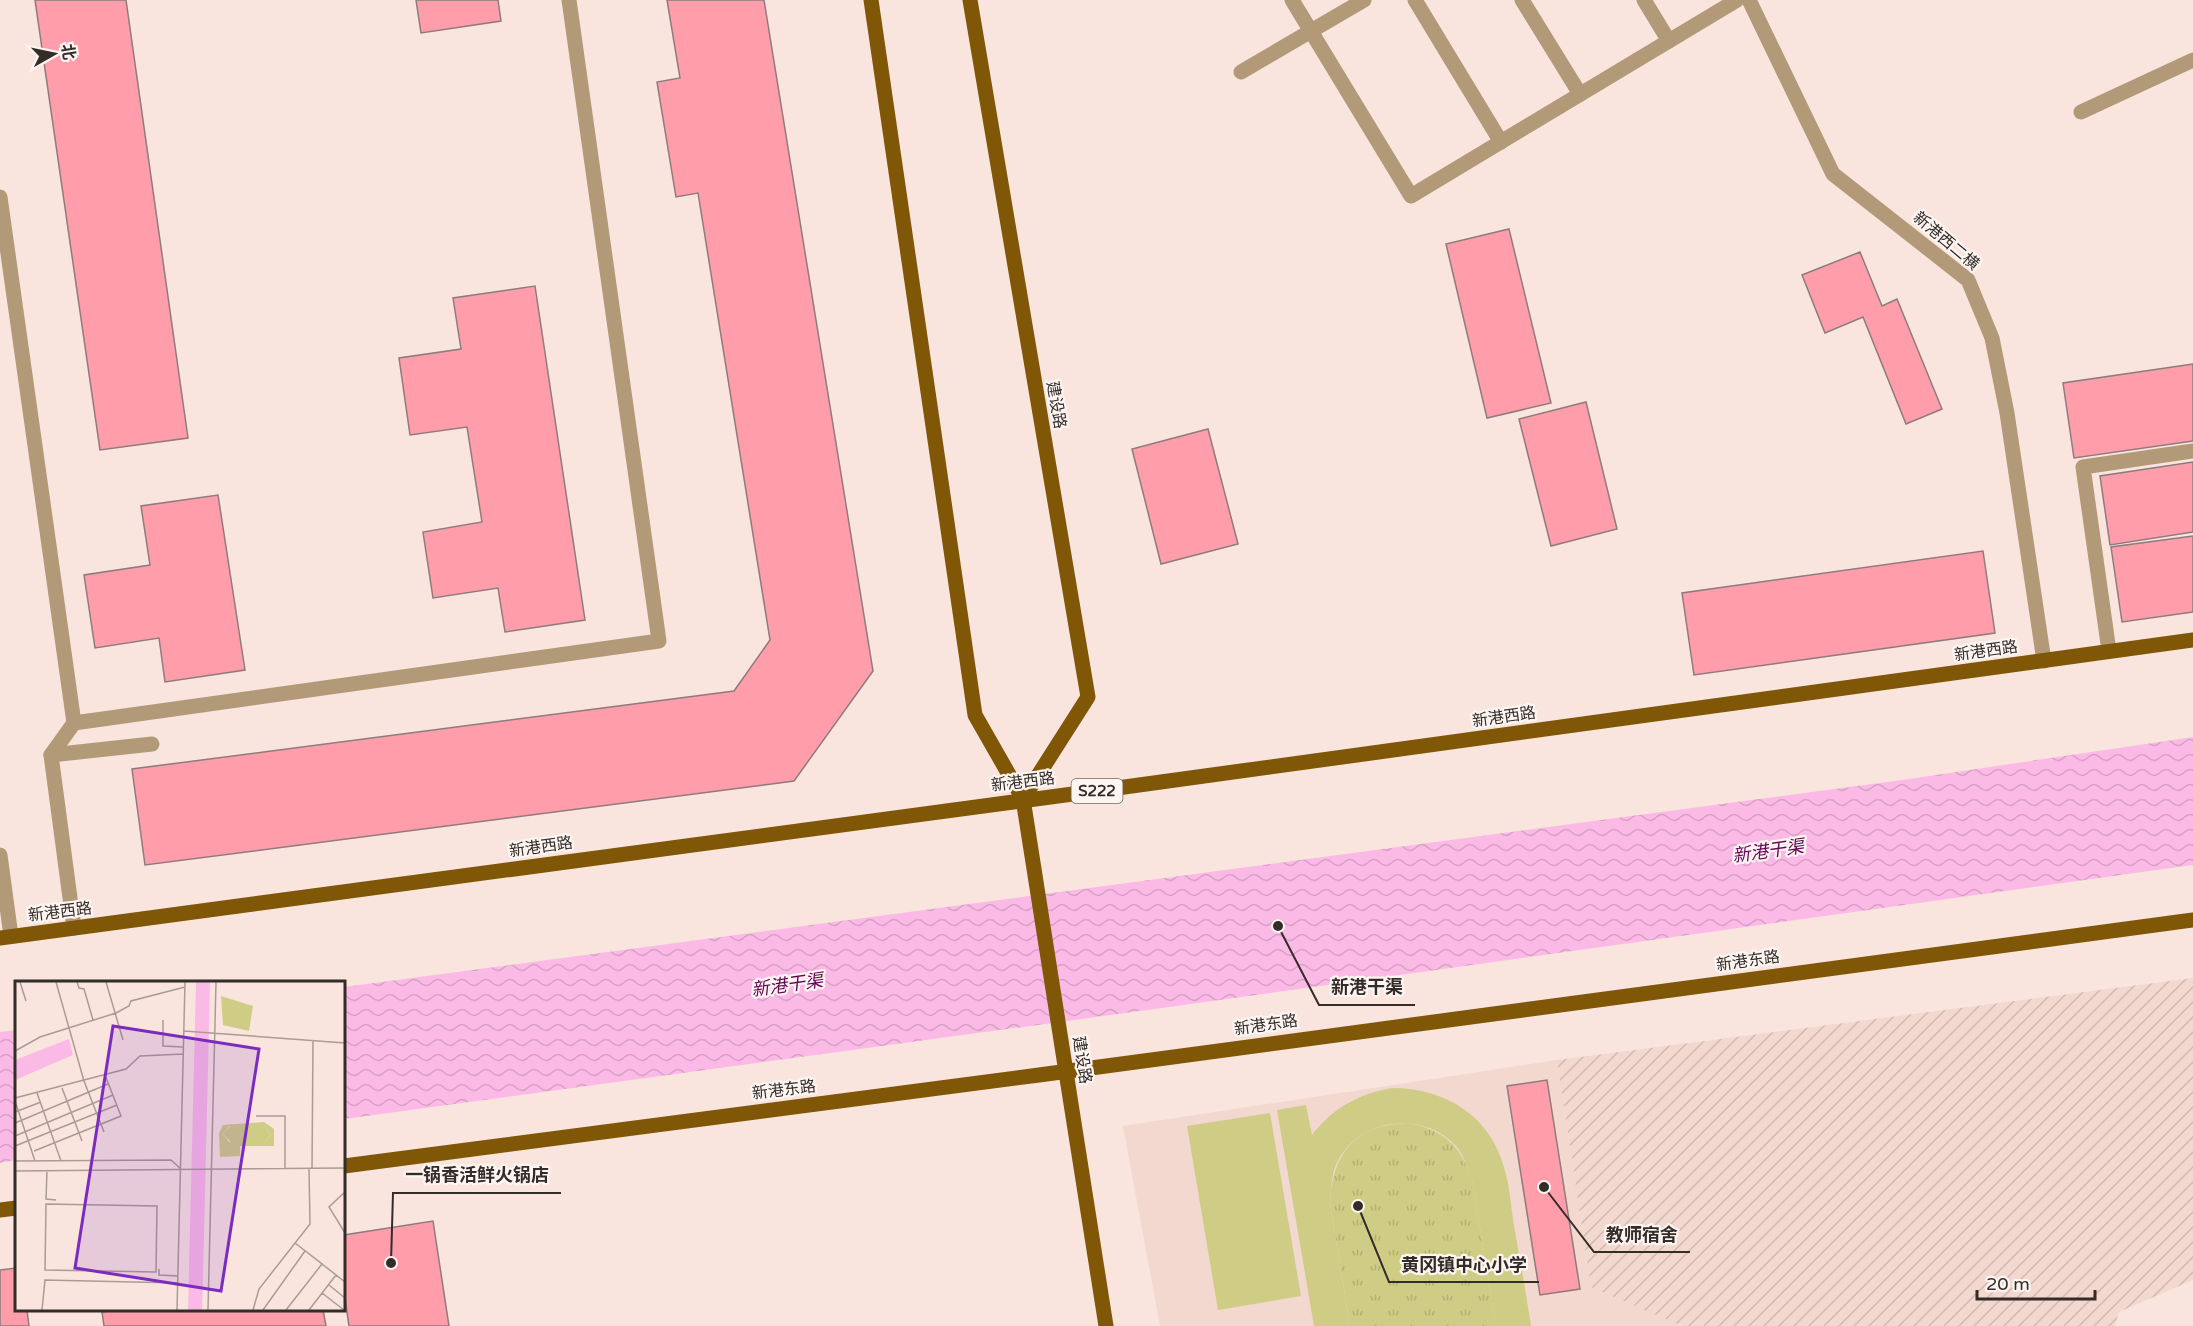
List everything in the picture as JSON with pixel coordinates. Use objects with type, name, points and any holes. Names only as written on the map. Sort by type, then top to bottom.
[{"type":"main road","name":"建设路","points":[[871,0],[975,715],[1023,799],[1106,1326]]},
{"type":"main road","name":"建设路","points":[[970,0],[1088,697],[1023,799]]},
{"type":"main road","name":"新港西路","points":[[6,937],[1110,789],[2193,640]]},
{"type":"main road","name":"新港东路","points":[[345,1166],[2193,920]]},
{"type":"main road","points":[[0,1210],[15,1208]]},
{"type":"street","points":[[74,723],[659,641],[569,0]]},
{"type":"street","points":[[1292,0],[1411,196],[1737,0]]},
{"type":"street","points":[[1241,72],[1364,0]]},
{"type":"street","points":[[1415,0],[1501,142]]},
{"type":"street","points":[[1522,0],[1580,94]]},
{"type":"street","points":[[1644,0],[1669,41]]},
{"type":"street","name":"新港西二横","points":[[1749,0],[1833,174],[1968,280],[1992,338],[2007,413],[2044,661]]},
{"type":"street","points":[[2081,112],[2193,60]]},
{"type":"street","points":[[0,197],[74,723],[51,755],[74,928]]},
{"type":"street","points":[[2109,651],[2083,467],[2193,451]]},
{"type":"street","points":[[51,755],[152,744]]},
{"type":"street","points":[[0,855],[6,937]]},
{"type":"shaded area","points":[[2193,978],[2193,1280],[2119,1312],[2115,1326],[1682,1326],[1591,1287],[1557,1060]]},
{"type":"shaded area","points":[[1557,1060],[1591,1286],[1682,1326],[1160,1326],[1123,1126]]},
{"type":"green space","points":[[1392,1088],[1430,1093],[1464,1109],[1478,1121],[1499,1152],[1507,1177],[1531,1326],[1496,1326],[1472,1180],[1467,1167],[1456,1146],[1442,1134],[1425,1126],[1408,1123],[1390,1124],[1373,1129],[1357,1138],[1335,1167],[1330,1204],[1350,1326],[1314,1326],[1277,1110],[1306,1105],[1312,1135],[1329,1117],[1357,1098]]},
{"type":"green space","points":[[1270,1113],[1301,1296],[1218,1310],[1187,1126]]},
{"type":"green space","points":[[1408,1123],[1441,1135],[1456,1148],[1467,1167],[1472,1179],[1496,1326],[1350,1326],[1330,1204],[1335,1170],[1350,1145],[1361,1136],[1374,1129]]},
{"type":"water","name":"新港干渠","points":[[2193,737],[2193,865],[345,1119],[345,987],[1902,780]]},
{"type":"water","points":[[15,1030],[15,1160],[0,1163],[0,1032]]},
{"type":"building","points":[[35,0],[126,0],[188,438],[100,450]]},
{"type":"building","points":[[416,0],[498,0],[501,21],[421,33]]},
{"type":"building","points":[[667,0],[764,0],[873,671],[794,781],[145,865],[132,769],[734,691],[770,640],[698,193],[676,197],[657,82],[680,78]]},
{"type":"building","points":[[1509,229],[1551,403],[1487,418],[1446,244]]},
{"type":"building","points":[[1860,252],[1882,306],[1897,299],[1942,409],[1906,424],[1863,317],[1825,333],[1802,275]]},
{"type":"building","points":[[535,286],[585,620],[505,632],[498,588],[433,598],[423,532],[482,522],[467,427],[410,435],[399,358],[461,349],[453,298]]},
{"type":"building","points":[[2193,364],[2193,441],[2074,458],[2063,383]]},
{"type":"building","points":[[1586,402],[1617,529],[1551,546],[1519,419]]},
{"type":"building","points":[[1208,429],[1238,544],[1161,564],[1132,449]]},
{"type":"building","points":[[2193,462],[2193,532],[2110,545],[2100,476]]},
{"type":"building","points":[[218,495],[245,670],[165,682],[159,638],[95,648],[84,575],[150,565],[141,506]]},
{"type":"building","points":[[2193,536],[2193,612],[2122,622],[2111,547]]},
{"type":"building","points":[[1983,551],[1995,633],[1694,675],[1682,593]]},
{"type":"building","points":[[1547,1080],[1580,1289],[1540,1295],[1507,1086]]},
{"type":"building","points":[[433,1221],[449,1326],[349,1326],[345,1298],[345,1235]]},
{"type":"building","points":[[15,1268],[15,1311],[27,1311],[29,1326],[0,1326],[0,1270]]},
{"type":"building","points":[[323,1311],[326,1326],[104,1326],[102,1312]]},
{"type":"place","name":"新港干渠","points":[[1278,926]]},
{"type":"place","name":"教师宿舍","points":[[1544,1187]]},
{"type":"place","name":"黄冈镇中心小学","points":[[1358,1206]]},
{"type":"place","name":"一锅香活鲜火锅店","points":[[391,1263]]}]
